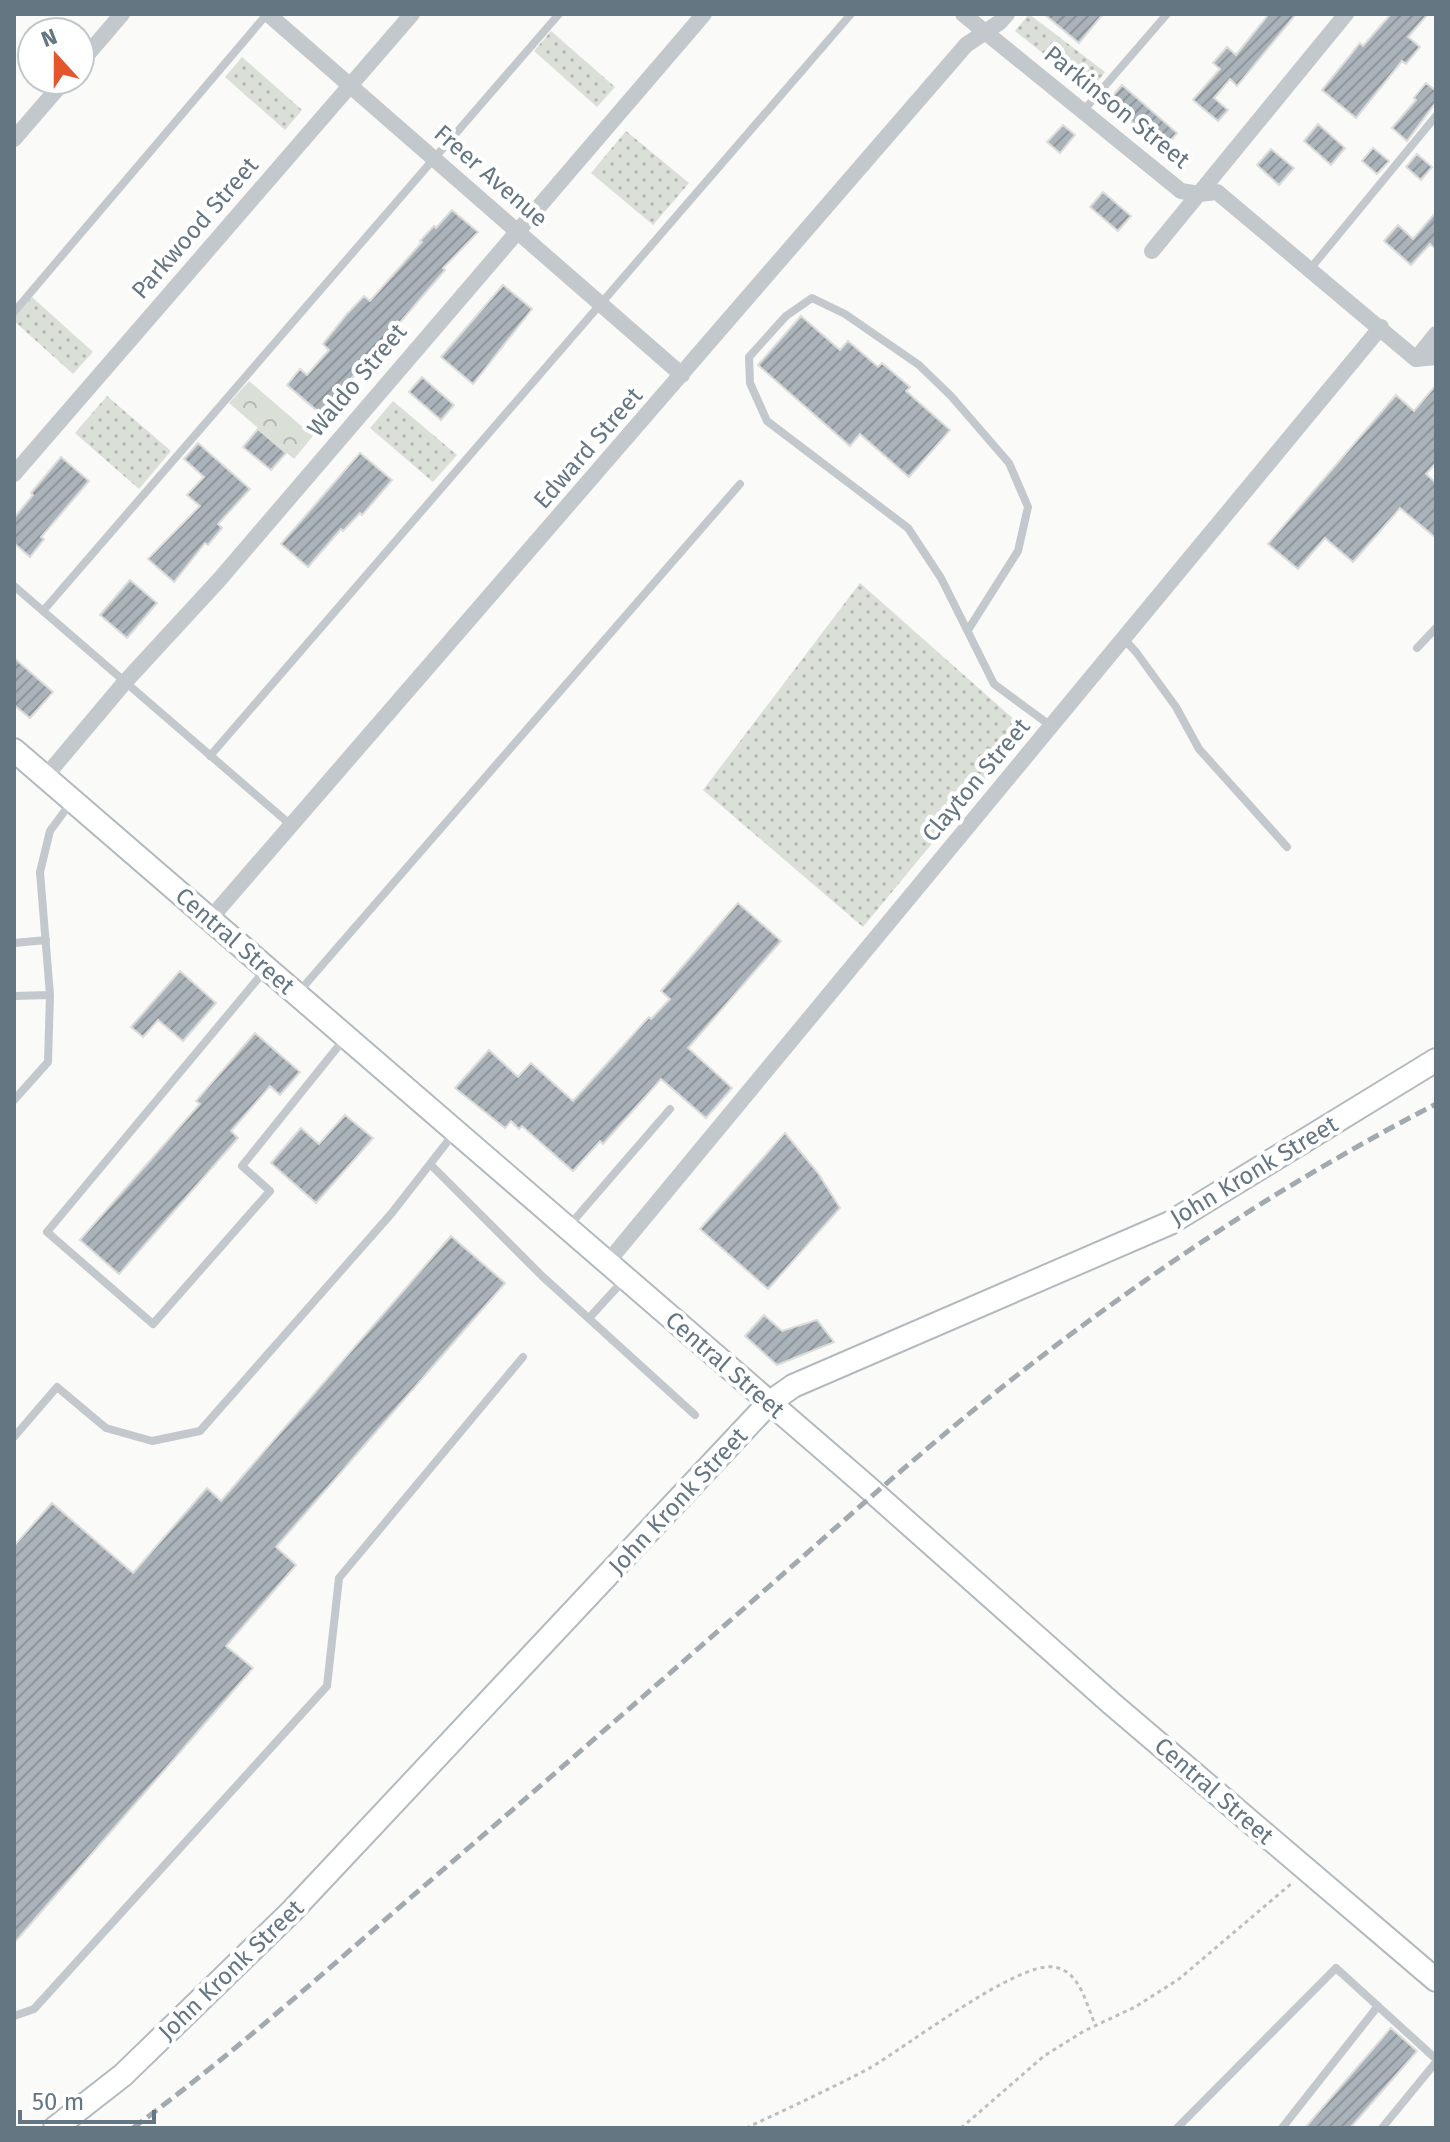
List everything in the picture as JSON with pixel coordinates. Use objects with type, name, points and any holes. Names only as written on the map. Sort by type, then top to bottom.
[{"type":"street","points":[[96,44],[122,14]]},
{"type":"street","name":"Freer Avenue","points":[[268,14],[682,375]]},
{"type":"street","name":"Parkwood Street","points":[[14,474],[412,14]]},
{"type":"street","name":"Waldo Street","points":[[45,777],[125,682],[219,580],[704,14]]},
{"type":"street","name":"Parkinson Street","points":[[963,14],[1181,191],[1199,194],[1217,192],[1416,359]]},
{"type":"street","name":"Edward Street","points":[[210,919],[966,45],[1007,14]]},
{"type":"street","points":[[1152,251],[1346,14]]},
{"type":"street","points":[[14,139],[51,96]]},
{"type":"street","name":"Clayton Street","points":[[607,1263],[1381,327]]},
{"type":"street","points":[[1416,359],[1436,334]]},
{"type":"street","points":[[1416,359],[1436,357]]},
{"type":"street","name":"Central Street","points":[[14,750],[1034,1636],[1436,1980]]},
{"type":"street","name":"John Kronk Street","points":[[55,2128],[123,2075],[292,1911],[769,1403],[793,1386],[1170,1223],[1436,1060]]},
{"type":"lane","points":[[14,312],[268,14]]},
{"type":"lane","points":[[43,611],[559,14]]},
{"type":"lane","points":[[210,756],[851,14]]},
{"type":"lane","points":[[1084,110],[1167,14]]},
{"type":"lane","points":[[1310,269],[1436,116]]},
{"type":"lane","points":[[968,630],[1018,551],[1028,507],[1009,463],[951,396],[919,365],[845,314],[812,298],[786,316],[749,357],[750,383],[767,421],[908,528],[941,578],[994,684],[1051,726]]},
{"type":"lane","points":[[297,994],[740,484]]},
{"type":"lane","points":[[14,586],[292,827]]},
{"type":"lane","points":[[1417,648],[1436,628]]},
{"type":"lane","points":[[1123,639],[1176,707],[1199,749],[1287,847]]},
{"type":"lane","points":[[14,1100],[48,1062],[50,995],[40,872],[50,831],[73,801]]},
{"type":"lane","points":[[14,943],[46,940]]},
{"type":"lane","points":[[267,968],[47,1232],[153,1324],[270,1191],[242,1166],[346,1037]]},
{"type":"lane","points":[[14,996],[50,995]]},
{"type":"lane","points":[[567,1228],[670,1109]]},
{"type":"lane","points":[[14,1437],[57,1387],[106,1428],[152,1441],[200,1431],[391,1214],[455,1132]]},
{"type":"lane","points":[[430,1164],[542,1276],[695,1415]]},
{"type":"lane","points":[[589,1318],[625,1279]]},
{"type":"lane","points":[[14,2016],[34,2009],[327,1686],[339,1578],[523,1357]]},
{"type":"lane","points":[[1177,2128],[1336,1968],[1436,2060],[1382,2128]]},
{"type":"lane","points":[[1282,2128],[1378,2006]]},
{"type":"path","points":[[961,2128],[1044,2056],[1096,2025],[1135,2007],[1179,1979],[1307,1870]]},
{"type":"path","points":[[746,2128],[869,2068],[1030,1970],[1052,1966],[1066,1971],[1076,1981],[1096,2025]]},
{"type":"green space","points":[[1029,14],[1105,72],[1090,91],[1015,31]]},
{"type":"green space","points":[[551,31],[615,87],[597,107],[534,51]]},
{"type":"green space","points":[[242,57],[302,110],[285,130],[225,77]]},
{"type":"green space","points":[[626,131],[689,183],[653,225],[591,173]]},
{"type":"green space","points":[[32,297],[93,352],[73,374],[14,321]]},
{"type":"green space","points":[[249,381],[313,436],[294,459],[229,403]]},
{"type":"green space","points":[[107,396],[171,451],[139,489],[75,433]]},
{"type":"green space","points":[[393,401],[457,455],[433,482],[370,428]]},
{"type":"green space","points":[[860,583],[1026,730],[863,927],[703,790]]},
{"type":"building","points":[[1044,14],[1103,14],[1079,43]]},
{"type":"building","points":[[1269,14],[1296,14],[1237,86],[1230,79],[1214,98],[1228,110],[1218,121],[1193,100],[1220,69],[1213,63],[1227,47],[1236,55]]},
{"type":"building","points":[[1391,14],[1428,14],[1408,37],[1420,47],[1406,64],[1402,61],[1356,118],[1322,90],[1360,43],[1363,46]]},
{"type":"building","points":[[1426,83],[1436,91],[1436,102],[1407,141],[1392,128]]},
{"type":"building","points":[[1122,85],[1177,133],[1163,149],[1108,101]]},
{"type":"building","points":[[1318,124],[1345,148],[1331,165],[1304,141]]},
{"type":"building","points":[[1063,125],[1075,135],[1060,153],[1047,142]]},
{"type":"building","points":[[1373,148],[1389,161],[1377,174],[1362,161]]},
{"type":"building","points":[[1271,149],[1294,168],[1279,185],[1257,165]]},
{"type":"building","points":[[1417,154],[1432,167],[1421,180],[1406,167]]},
{"type":"building","points":[[1103,192],[1131,216],[1118,231],[1090,207]]},
{"type":"building","points":[[452,210],[478,232],[443,268],[445,270],[321,414],[287,385],[300,369],[307,375],[329,350],[323,344],[347,314],[364,296],[370,301],[420,241]]},
{"type":"building","points":[[1436,212],[1436,249],[1430,244],[1411,265],[1384,241],[1398,225],[1413,239]]},
{"type":"building","points":[[503,285],[532,309],[473,384],[441,357]]},
{"type":"building","points":[[801,316],[840,350],[848,341],[878,367],[882,363],[910,387],[906,391],[950,430],[909,477],[860,434],[850,446],[758,365]]},
{"type":"building","points":[[422,377],[454,405],[441,420],[409,392]]},
{"type":"building","points":[[1436,385],[1436,463],[1426,474],[1436,483],[1436,538],[1400,508],[1353,562],[1325,538],[1298,569],[1268,544],[1396,395],[1414,411]]},
{"type":"building","points":[[258,429],[286,453],[271,470],[243,447]]},
{"type":"building","points":[[198,443],[250,489],[218,524],[222,528],[208,545],[205,543],[174,582],[148,559],[200,506],[187,495],[204,477],[184,459]]},
{"type":"building","points":[[360,453],[392,480],[362,515],[360,513],[343,531],[341,529],[308,567],[281,544]]},
{"type":"building","points":[[61,457],[89,481],[41,537],[44,539],[30,557],[14,543],[14,518]]},
{"type":"building","points":[[130,580],[157,603],[127,638],[100,615]]},
{"type":"building","points":[[14,658],[53,692],[30,718],[14,705]]},
{"type":"building","points":[[738,903],[781,941],[688,1048],[732,1088],[706,1118],[661,1079],[603,1144],[600,1141],[573,1171],[522,1126],[519,1129],[511,1121],[505,1128],[455,1088],[489,1050],[518,1077],[531,1063],[573,1101],[649,1017],[651,1019],[670,999],[661,991]]},
{"type":"building","points":[[180,971],[216,1003],[183,1041],[158,1020],[143,1037],[131,1027]]},
{"type":"building","points":[[255,1033],[300,1072],[280,1095],[270,1086],[231,1131],[238,1138],[119,1274],[80,1240],[200,1104],[196,1101]]},
{"type":"building","points":[[345,1115],[373,1138],[316,1203],[271,1163],[301,1128],[319,1144]]},
{"type":"building","points":[[785,1133],[818,1173],[840,1208],[768,1289],[700,1229]]},
{"type":"building","points":[[451,1236],[505,1283],[276,1547],[296,1565],[226,1646],[253,1668],[14,1943],[14,1546],[52,1503],[133,1573],[207,1488],[221,1501]]},
{"type":"building","points":[[764,1315],[782,1331],[817,1320],[834,1342],[777,1365],[745,1336]]},
{"type":"building","points":[[1391,2028],[1417,2051],[1350,2128],[1305,2128]]},
{"type":"railway","points":[[133,2128],[273,2016],[913,1461],[1029,1366],[1176,1259],[1278,1193],[1436,1104]]}]
